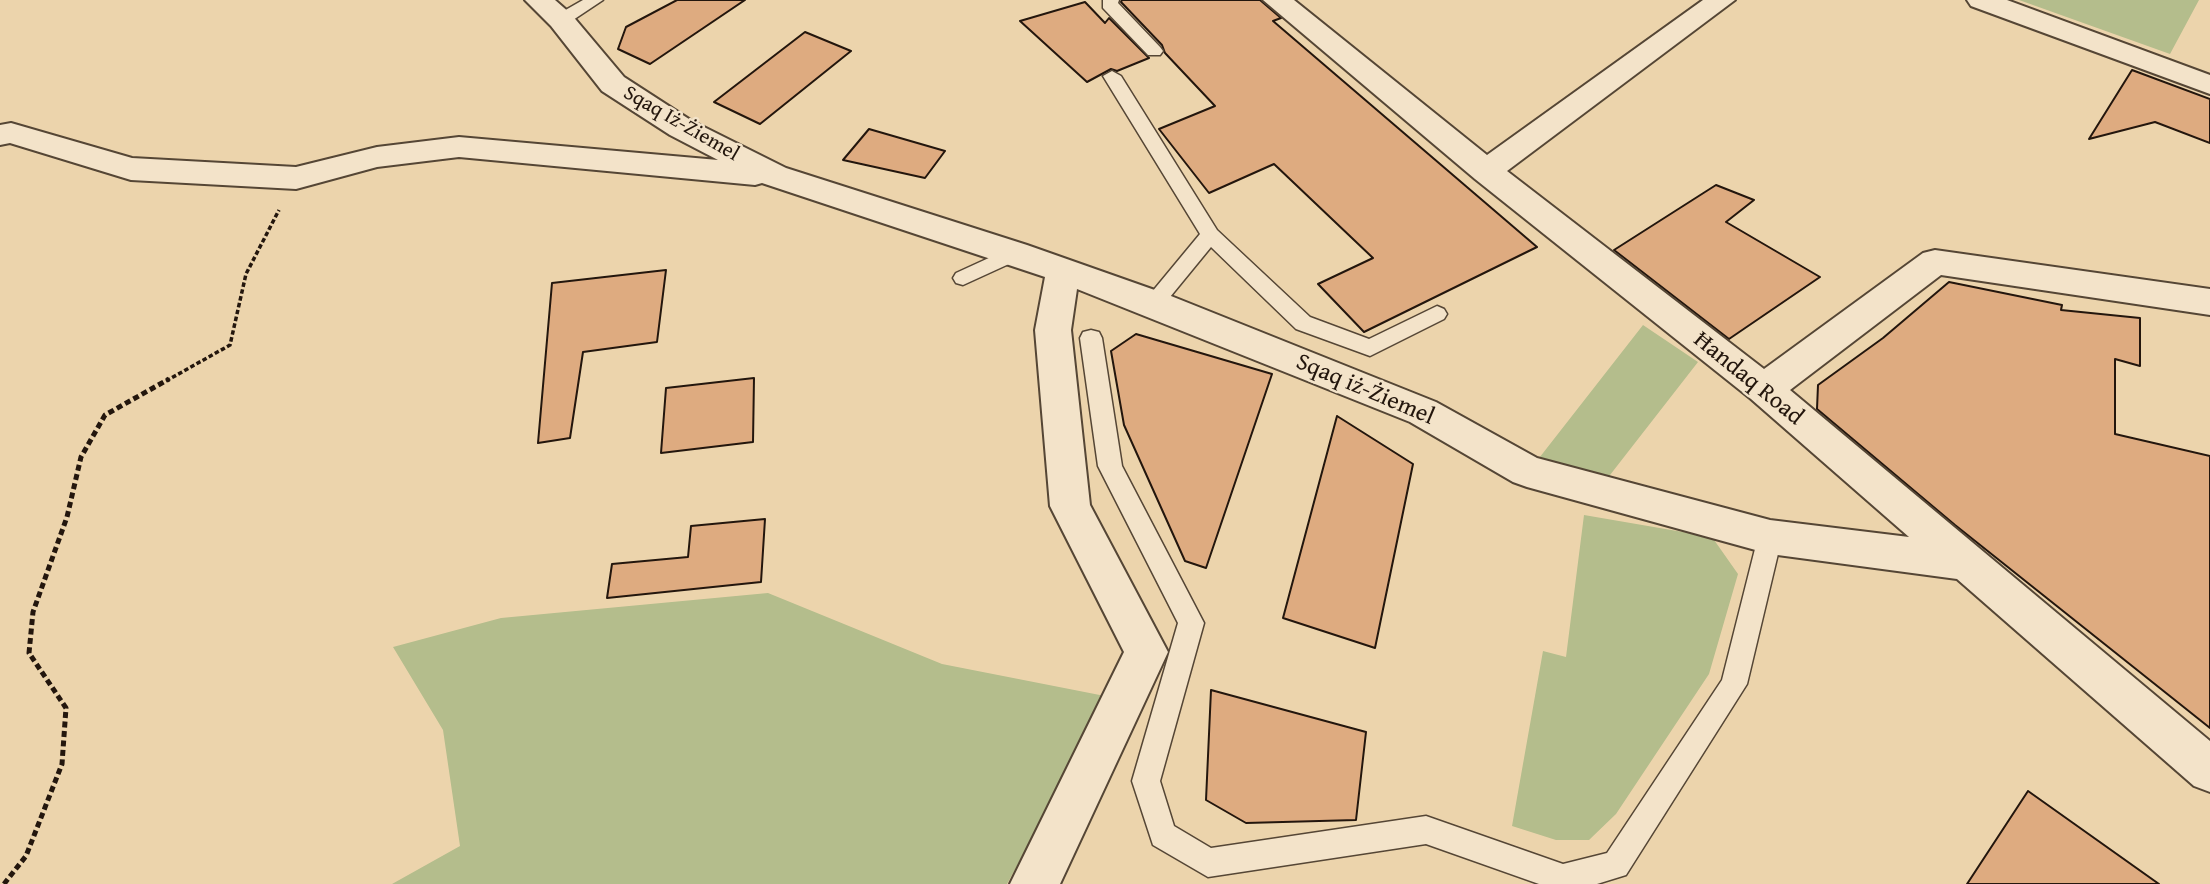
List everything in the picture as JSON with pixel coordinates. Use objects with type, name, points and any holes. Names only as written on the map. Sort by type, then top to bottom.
[{"type":"street","name":"Sqaq Iż-Żiemel","points":[[539,0],[561,20],[613,84],[681,128],[775,176]]},
{"type":"street","name":"Ħandaq Road","points":[[1277,0],[1486,171],[1764,389],[1963,562],[2210,770]]},
{"type":"street","points":[[1486,171],[1721,0]]},
{"type":"street","points":[[1981,0],[2210,85]]},
{"type":"street","points":[[0,135],[11,133],[131,169],[296,178],[377,157],[459,147],[775,176]]},
{"type":"street","name":"Sqaq iż-Żiemel","points":[[775,176],[1015,253],[1154,303],[1423,412],[1527,471],[1770,537],[1963,562]]},
{"type":"street","points":[[1764,389],[1935,262],[2210,302]]},
{"type":"street","points":[[1035,884],[1146,652],[1070,506],[1053,330],[1063,270]]},
{"type":"lane","points":[[561,20],[595,0]]},
{"type":"lane","points":[[1111,0],[1109,4],[1154,51]]},
{"type":"lane","points":[[1112,76],[1210,235],[1303,323],[1370,348],[1437,314]]},
{"type":"lane","points":[[1154,303],[1210,235]]},
{"type":"lane","points":[[963,278],[1015,253]]},
{"type":"lane","points":[[1091,338],[1110,466],[1191,623],[1146,781],[1163,835],[1208,863],[1426,830],[1563,878],[1616,865],[1734,684],[1770,537]]},
{"type":"path","points":[[4,884],[26,856],[62,764],[66,708],[29,653],[33,612],[67,517],[81,457],[105,415],[230,345],[246,274],[296,178]]},
{"type":"green space","points":[[2019,0],[2199,0],[2170,54]]},
{"type":"green space","points":[[1643,325],[1698,362],[1603,484],[1536,462]]},
{"type":"green space","points":[[1584,515],[1712,537],[1738,574],[1709,674],[1616,814],[1589,840],[1556,840],[1512,826],[1543,651],[1566,657]]},
{"type":"green space","points":[[768,593],[942,664],[1110,697],[1007,884],[392,884],[460,846],[443,730],[393,647],[501,618]]},
{"type":"building","points":[[677,0],[745,0],[650,64],[618,49],[626,27]]},
{"type":"building","points":[[1122,0],[1260,0],[1281,18],[1273,21],[1537,247],[1364,332],[1318,284],[1373,258],[1274,164],[1209,193],[1159,129],[1215,106],[1165,53],[1162,45]]},
{"type":"building","points":[[1085,2],[1105,23],[1109,18],[1149,58],[1117,71],[1111,69],[1087,82],[1020,21]]},
{"type":"building","points":[[805,32],[851,51],[760,124],[714,102]]},
{"type":"building","points":[[2132,70],[2210,99],[2210,143],[2155,122],[2089,139]]},
{"type":"building","points":[[869,129],[945,151],[925,178],[843,160]]},
{"type":"building","points":[[1716,185],[1754,200],[1726,222],[1820,277],[1729,339],[1614,250]]},
{"type":"building","points":[[666,270],[657,342],[583,352],[570,438],[538,443],[552,283]]},
{"type":"building","points":[[1949,282],[2062,305],[2061,310],[2140,318],[2140,366],[2115,359],[2115,434],[2210,456],[2210,728],[1955,525],[1817,409],[1818,385],[1883,338]]},
{"type":"building","points":[[1136,334],[1272,374],[1206,568],[1185,561],[1124,425],[1111,351]]},
{"type":"building","points":[[754,378],[753,442],[661,453],[666,388]]},
{"type":"building","points":[[1337,416],[1413,464],[1375,648],[1283,618]]},
{"type":"building","points":[[765,519],[761,582],[607,598],[612,564],[688,557],[691,526]]},
{"type":"building","points":[[1211,690],[1366,732],[1356,820],[1246,823],[1206,800]]},
{"type":"building","points":[[2028,791],[2159,884],[1967,884]]}]
